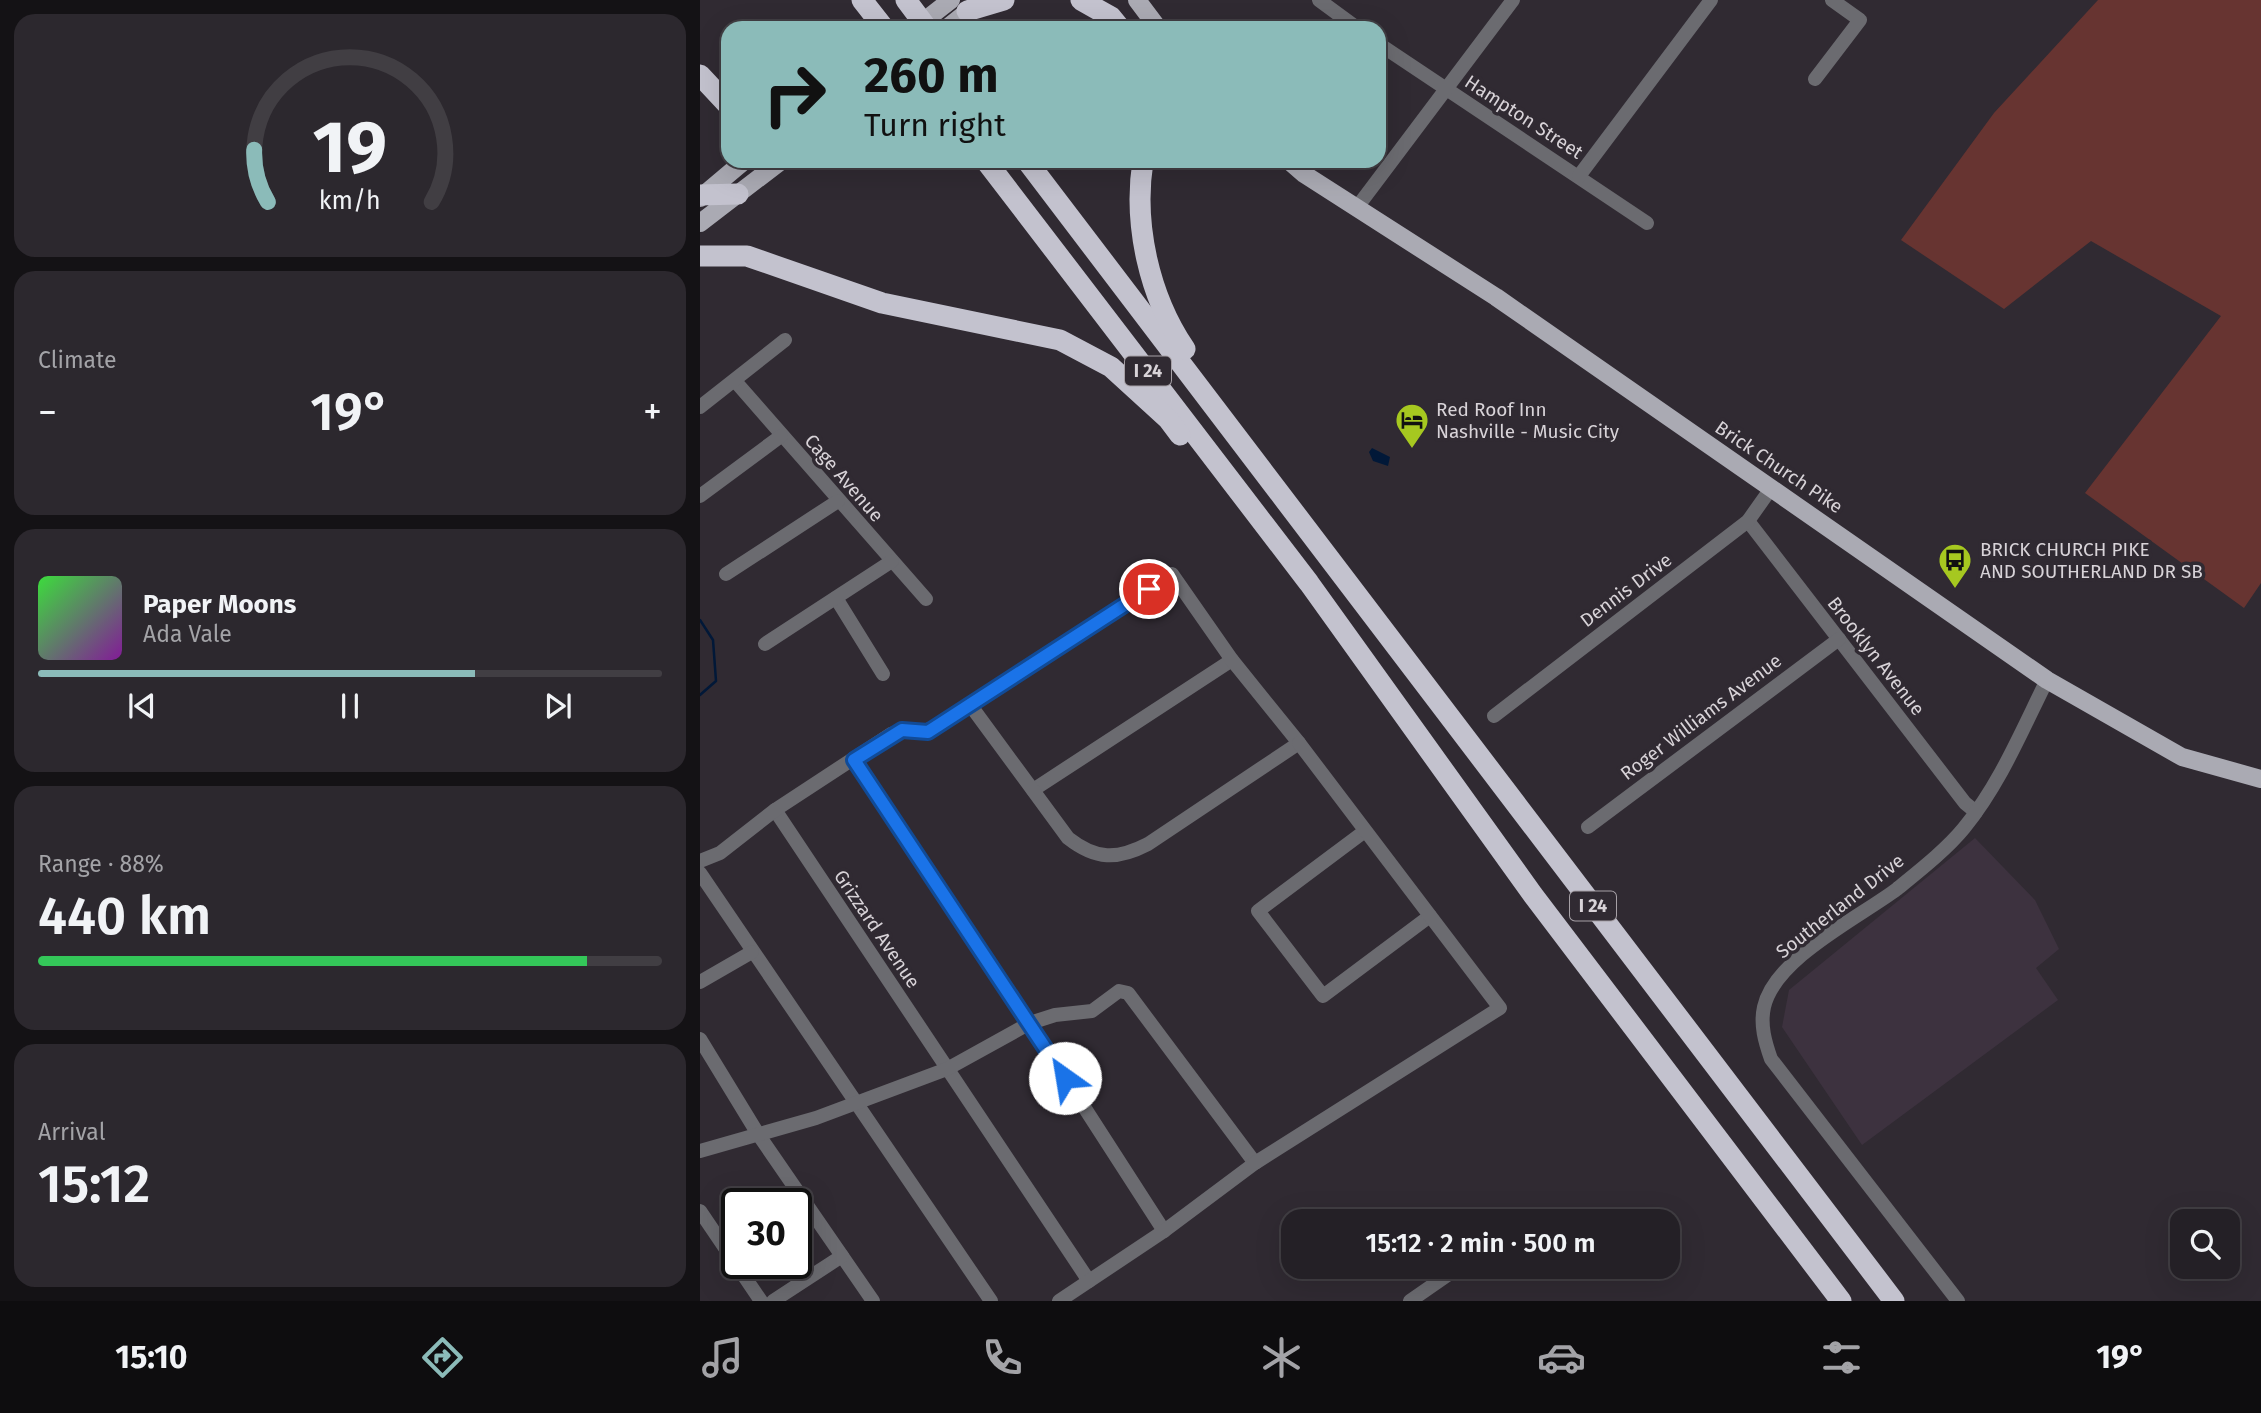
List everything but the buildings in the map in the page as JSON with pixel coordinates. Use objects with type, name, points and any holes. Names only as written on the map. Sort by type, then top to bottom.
[{"type":"highway","points":[[906,0],[922,21]]},
{"type":"highway","points":[[967,4],[1004,0]]},
{"type":"highway","points":[[1081,0],[1114,21]]},
{"type":"highway","points":[[700,75],[721,98]]},
{"type":"highway","name":"I 24","points":[[991,168],[1309,583],[1533,895],[1841,1301]]},
{"type":"highway","name":"I 24","points":[[1032,168],[1894,1301]]},
{"type":"highway","points":[[1142,168],[1139,189],[1152,282],[1172,330],[1293,511]]},
{"type":"highway","points":[[701,196],[738,194]]},
{"type":"highway","points":[[700,256],[747,256],[882,303],[1030,331],[1084,351],[1111,367],[1168,419],[1247,522],[1309,583]]},
{"type":"main road","points":[[1137,0],[1153,21]]},
{"type":"main road","points":[[930,21],[967,4]]},
{"type":"main road","points":[[953,21],[967,4]]},
{"type":"main road","points":[[701,196],[735,168]]},
{"type":"main road","points":[[700,223],[772,168]]},
{"type":"main road","name":"Brick Church Pike","points":[[1297,168],[1358,206],[1772,487],[2048,680],[2182,757],[2261,779]]},
{"type":"street","points":[[1319,0],[1348,21]]},
{"type":"street","points":[[1358,206],[1513,0]]},
{"type":"street","points":[[1578,176],[1711,0]]},
{"type":"street","points":[[1815,79],[1860,20],[1832,0]]},
{"type":"street","name":"Hampton Street","points":[[1386,49],[1647,223]]},
{"type":"street","points":[[700,407],[785,340]]},
{"type":"street","name":"Cage Avenue","points":[[735,381],[926,599]]},
{"type":"street","points":[[700,496],[781,436]]},
{"type":"street","name":"Dennis Drive","points":[[1494,716],[1748,522],[1772,487]]},
{"type":"street","points":[[726,574],[838,501]]},
{"type":"street","name":"Brooklyn Avenue","points":[[1748,522],[1965,803],[1976,811]]},
{"type":"street","points":[[765,645],[892,561]]},
{"type":"street","points":[[700,861],[720,853],[775,810],[891,734],[902,730],[928,732],[1172,574],[1232,660],[1299,743],[1500,1008],[1255,1163],[1164,1231],[1059,1301]]},
{"type":"street","points":[[836,598],[883,674]]},
{"type":"street","name":"Roger Williams Avenue","points":[[1588,827],[1839,639]]},
{"type":"street","points":[[1033,790],[1232,660]]},
{"type":"street","name":"Southerland Drive","points":[[1958,1301],[1771,1059],[1762,1023],[1764,1005],[1782,975],[1804,955],[1898,888],[1964,829],[1998,779],[2048,680]]},
{"type":"street","points":[[971,706],[1068,838],[1084,851],[1099,856],[1117,856],[1148,844],[1299,743]]},
{"type":"street","points":[[854,760],[1030,1023],[1164,1231]]},
{"type":"street","name":"Grizzard Avenue","points":[[775,810],[1089,1281]]},
{"type":"street","points":[[1365,831],[1258,911],[1323,996],[1430,916]]},
{"type":"street","points":[[700,873],[991,1301]]},
{"type":"street","points":[[700,982],[752,952]]},
{"type":"street","points":[[700,1151],[855,1103],[947,1069],[1030,1023],[1055,1015],[1092,1011],[1119,991],[1128,993],[1255,1163]]},
{"type":"street","points":[[700,1039],[758,1134],[873,1301]]},
{"type":"street","points":[[700,1211],[761,1301]]},
{"type":"street","points":[[773,1301],[842,1256]]},
{"type":"street","points":[[1410,1301],[1442,1279]]},
{"type":"shaded area","points":[[2098,0],[2261,0],[2261,583],[2244,608],[2085,493],[2221,316],[2091,241],[2004,309],[1901,240],[1994,113]]},
{"type":"shaded area","points":[[1975,838],[2035,900],[2059,949],[2036,968],[2058,1000],[1862,1145],[1782,1027],[1789,990]]},
{"type":"water","points":[[1372,448],[1390,457],[1388,466],[1373,461],[1369,452]]},
{"type":"waterway","points":[[700,620],[713,640],[716,681],[700,695]]},
{"type":"place","name":"Red Roof Inn Nashville - Music City","points":[[1412,450]]},
{"type":"place","name":"BRICK CHURCH PIKE AND SOUTHERLAND DR SB","points":[[1955,590]]},
{"type":"route","points":[[1065,1078],[854,760],[891,734],[902,730],[928,732],[1149,589]]}]
